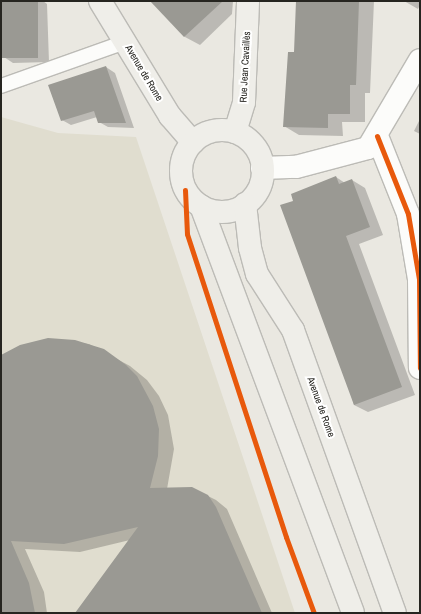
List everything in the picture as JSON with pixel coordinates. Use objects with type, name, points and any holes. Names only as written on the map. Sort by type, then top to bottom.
[{"type":"main road","name":"Avenue de Rome","points":[[100,1],[170,116],[193,142]]},
{"type":"main road","name":"Rue Jean Cavaillès","points":[[235,132],[244,102],[248,1]]},
{"type":"main road","points":[[201,206],[223,212],[245,204],[255,194],[261,182],[262,168],[254,146],[235,132],[212,131],[193,142],[185,152],[181,178],[185,190],[201,206],[353,613]]},
{"type":"main road","name":"Avenue de Rome","points":[[245,204],[250,248],[258,274],[292,330],[395,613]]},
{"type":"street","points":[[262,168],[296,167],[368,148],[377,136],[420,60]]},
{"type":"street","points":[[377,136],[408,214],[419,279],[420,368]]},
{"type":"lane","points":[[1,86],[125,42]]},
{"type":"shaded area","points":[[1,117],[58,133],[136,137],[295,613],[1,613]]},
{"type":"building","points":[[1,1],[38,1],[38,58],[1,58]]},
{"type":"building","points":[[150,1],[223,1],[184,37]]},
{"type":"building","points":[[296,1],[359,1],[356,85],[350,85],[350,114],[328,114],[328,128],[283,127],[288,52],[294,52]]},
{"type":"building","points":[[106,66],[126,123],[98,123],[94,111],[61,121],[48,85]]},
{"type":"building","points":[[336,176],[339,184],[352,179],[370,227],[346,236],[402,387],[354,405],[280,205],[293,201],[291,194]]},
{"type":"building","points":[[48,338],[75,340],[104,349],[126,365],[137,376],[153,406],[159,429],[158,456],[150,488],[192,487],[208,495],[216,507],[262,613],[75,613],[138,527],[64,544],[11,541],[29,583],[35,613],[1,613],[1,355],[20,345]]},
{"type":"cycle path","points":[[377,136],[408,214],[419,279],[420,368]]},
{"type":"cycle path","points":[[185,190],[187,234],[286,537],[314,613]]}]
